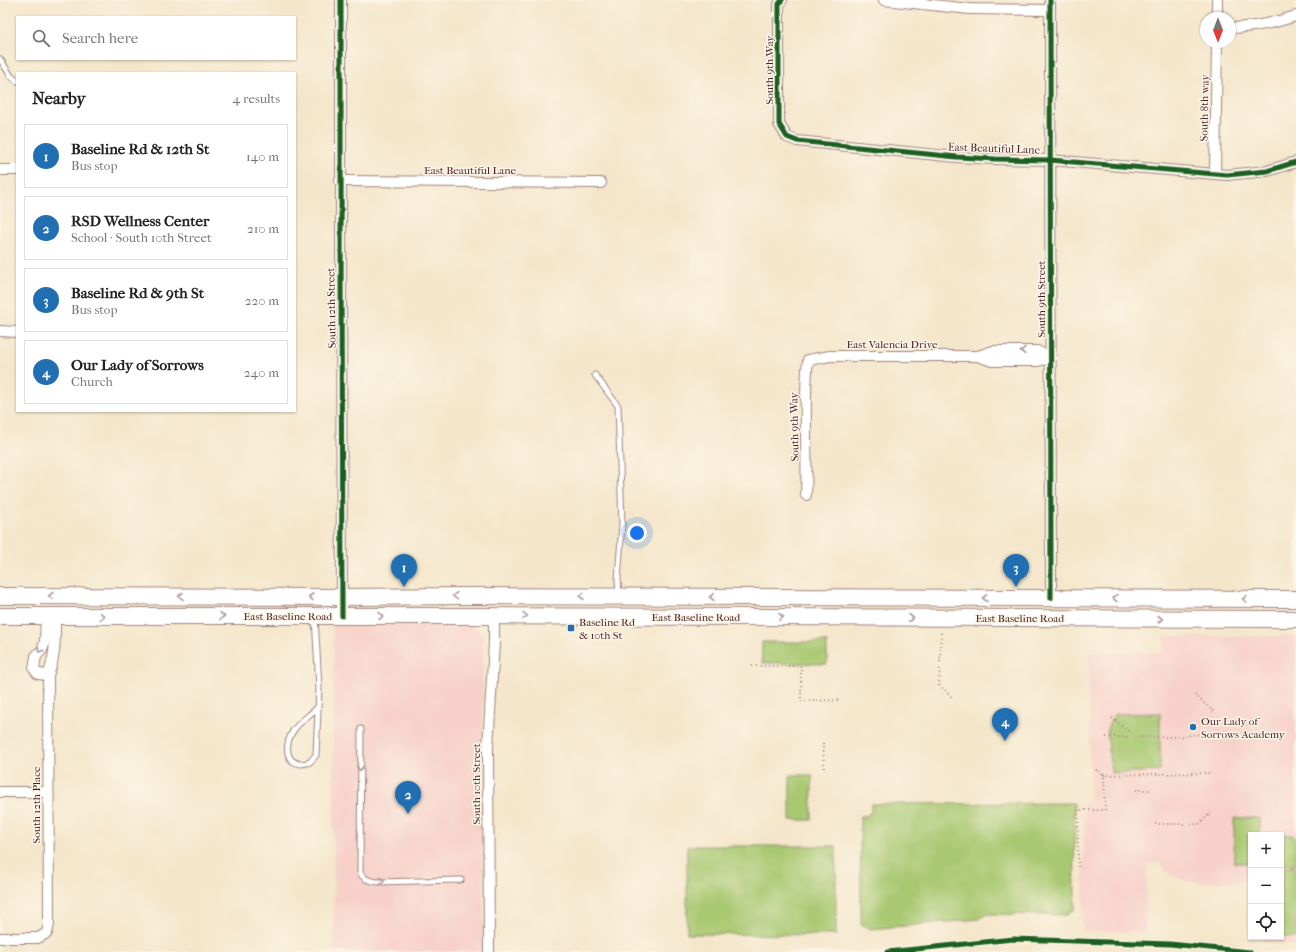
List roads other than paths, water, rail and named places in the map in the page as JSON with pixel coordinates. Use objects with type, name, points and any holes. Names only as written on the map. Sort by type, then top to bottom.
[{"type":"main road","name":"East Baseline Road","points":[[0,596],[619,596],[1296,599]]},
{"type":"main road","points":[[127,616],[128,596]]},
{"type":"main road","points":[[494,596],[494,616]]},
{"type":"main road","points":[[751,597],[751,617]]},
{"type":"main road","points":[[1051,598],[1051,618]]},
{"type":"main road","name":"East Baseline Road","points":[[0,616],[1296,619]]},
{"type":"street","name":"South 12th Street","points":[[341,0],[340,181],[342,616]]},
{"type":"street","name":"South 9th Way","points":[[782,0],[779,4],[779,124],[787,137]]},
{"type":"street","points":[[884,0],[970,8],[1050,10]]},
{"type":"street","name":"South 9th Street","points":[[1050,0],[1052,358],[1051,598]]},
{"type":"street","points":[[1216,12],[1217,0]]},
{"type":"street","points":[[1236,28],[1245,28],[1278,22],[1296,16]]},
{"type":"street","name":"South 8th way","points":[[1215,174],[1216,48]]},
{"type":"street","name":"East Beautiful Lane","points":[[787,137],[797,141],[957,157],[1082,162],[1227,175],[1267,171],[1296,162]]},
{"type":"street","points":[[0,170],[16,170]]},
{"type":"street","name":"East Beautiful Lane","points":[[340,181],[601,182]]},
{"type":"street","points":[[0,332],[16,332]]},
{"type":"street","name":"East Valencia Drive","points":[[808,360],[830,356],[978,356],[993,351],[1037,351],[1052,358]]},
{"type":"street","name":"South 9th Way","points":[[806,495],[806,379],[808,360]]},
{"type":"street","points":[[48,676],[38,674],[34,669],[36,656],[42,650],[45,642],[51,616]]},
{"type":"street","name":"South 12th Place","points":[[0,938],[38,938],[47,934],[49,924],[48,676],[54,653],[51,616]]},
{"type":"street","name":"South 10th Street","points":[[489,952],[488,747],[494,643],[494,616]]},
{"type":"street","points":[[0,792],[48,792]]},
{"type":"lane","points":[[0,59],[11,76],[16,80]]},
{"type":"lane","points":[[596,375],[618,406],[622,524],[618,579],[619,596]]},
{"type":"lane","points":[[315,616],[319,687],[316,755],[310,762],[300,764],[292,761],[287,754],[287,744],[293,731],[318,707]]},
{"type":"lane","points":[[361,729],[360,872],[362,876],[369,880],[378,882],[461,880]]},
{"type":"place","name":"Baseline Rd & 12th St","points":[[404,587]]},
{"type":"place","name":"Baseline Rd & 9th St","points":[[1016,587]]},
{"type":"place","name":"Baseline Rd & 10th St","points":[[571,628]]},
{"type":"place","name":"Our Lady of Sorrows Academy","points":[[1193,727]]},
{"type":"place","name":"Our Lady of Sorrows","points":[[1005,741]]},
{"type":"place","name":"RSD Wellness Center","points":[[408,814]]}]
